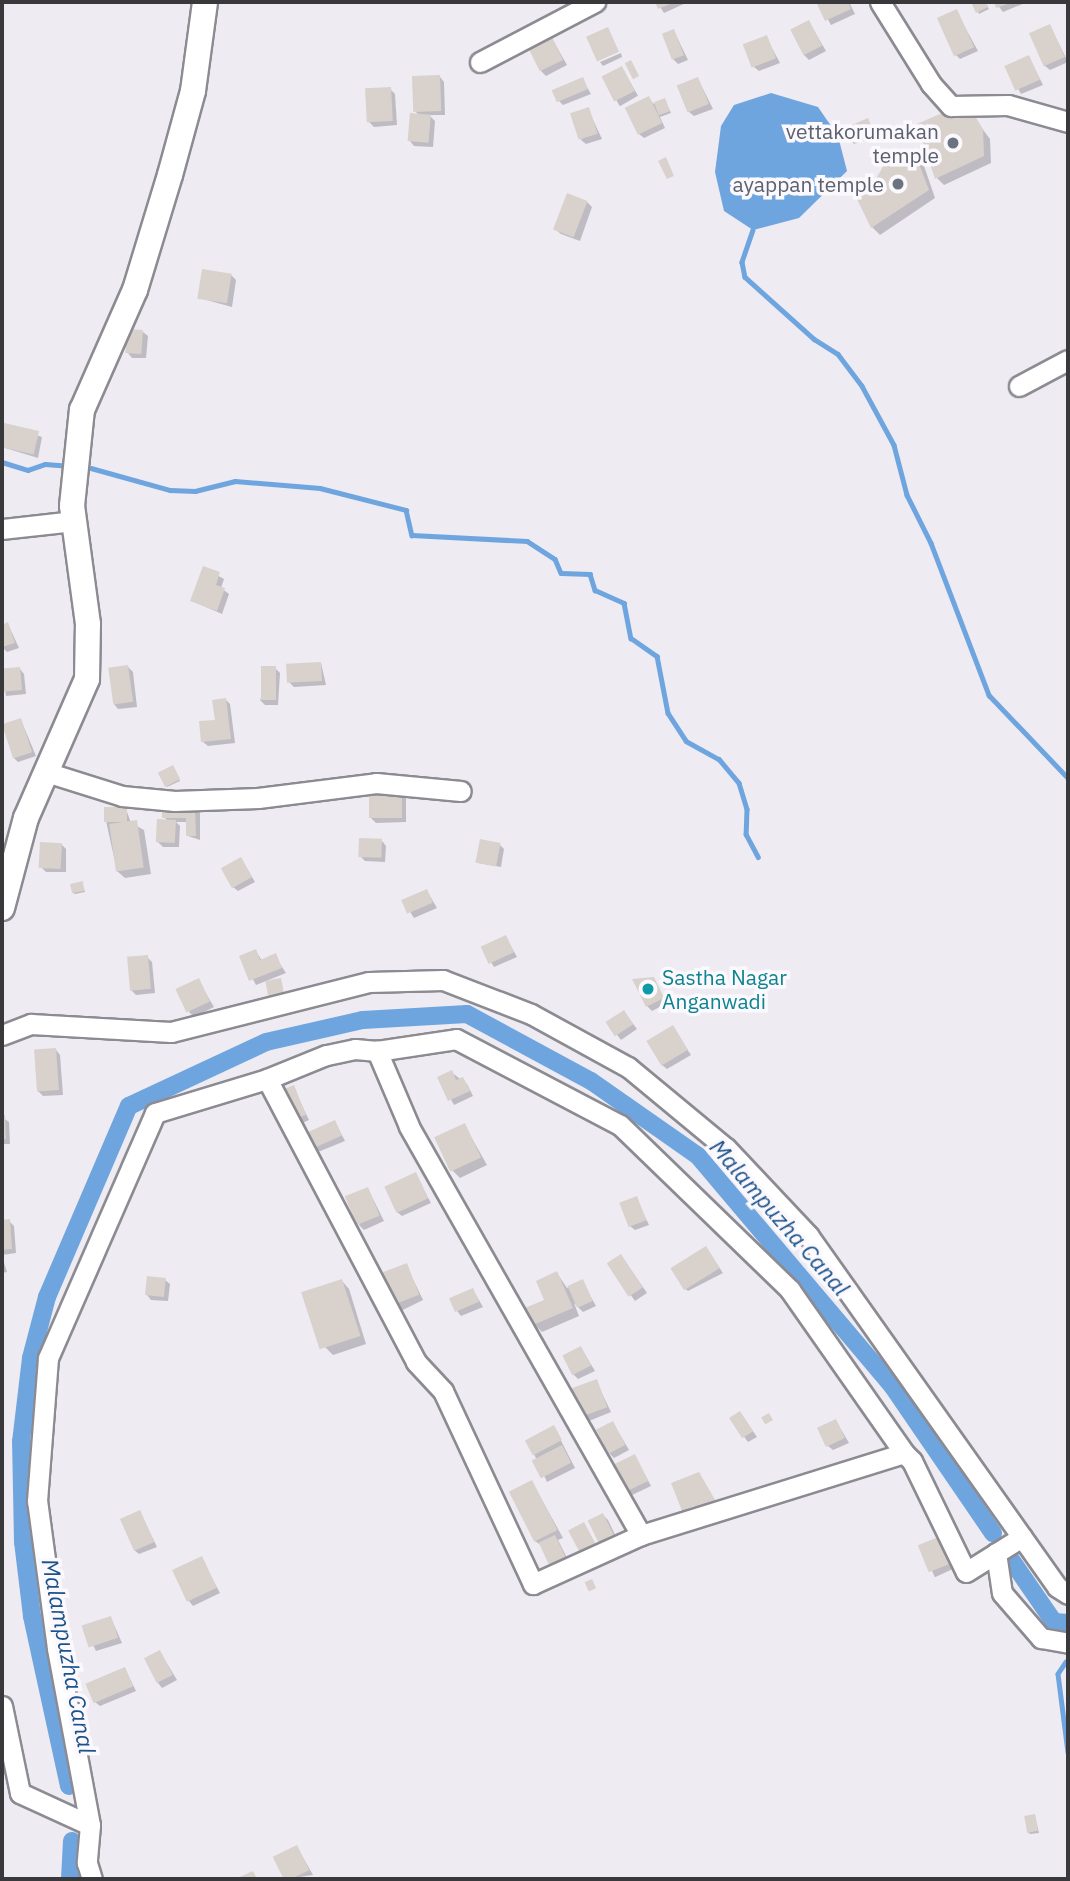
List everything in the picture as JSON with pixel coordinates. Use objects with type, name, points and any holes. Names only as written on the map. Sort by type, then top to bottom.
[{"type":"main road","points":[[2,908],[26,818],[87,679],[88,624],[74,521],[82,410],[135,290],[166,188],[193,91],[205,2]]},
{"type":"street","points":[[480,62],[595,2]]},
{"type":"street","points":[[880,2],[931,84],[951,106],[1008,105],[1068,122]]},
{"type":"street","points":[[1018,387],[1068,360]]},
{"type":"street","points":[[2,529],[74,521]]},
{"type":"street","points":[[46,772],[122,796],[175,801],[258,798],[376,783],[461,791]]},
{"type":"street","points":[[2,1035],[31,1024],[171,1032],[369,982],[443,979],[531,1014],[628,1067],[726,1147],[808,1235],[1011,1545],[1068,1594]]},
{"type":"street","points":[[92,1879],[87,1863],[90,1825],[57,1648],[37,1501],[48,1358],[155,1112],[267,1079],[326,1055],[377,1051],[456,1039],[620,1125],[790,1290],[912,1461],[966,1572],[1011,1545]]},
{"type":"street","points":[[377,1051],[410,1126],[641,1535]]},
{"type":"street","points":[[267,1079],[416,1362],[443,1391],[533,1584],[641,1535],[904,1453]]},
{"type":"street","points":[[1011,1545],[1002,1593],[1041,1638],[1068,1643]]},
{"type":"street","points":[[2,1706],[20,1793],[90,1825]]},
{"type":"water","points":[[771,93],[818,107],[838,136],[847,171],[799,218],[753,230],[724,211],[715,172],[721,126],[734,105]]},
{"type":"building","points":[[655,2],[675,2],[658,9]]},
{"type":"building","points":[[816,2],[848,2],[851,9],[825,21]]},
{"type":"building","points":[[971,2],[986,2],[988,7],[976,13]]},
{"type":"building","points":[[994,2],[1013,2],[996,8]]},
{"type":"building","points":[[957,9],[974,47],[954,56],[937,18]]},
{"type":"building","points":[[809,20],[822,46],[803,55],[790,30]]},
{"type":"building","points":[[1050,24],[1065,57],[1044,66],[1029,33]]},
{"type":"building","points":[[608,27],[619,52],[597,61],[586,37]]},
{"type":"building","points":[[674,29],[684,55],[672,60],[662,34]]},
{"type":"building","points":[[550,33],[563,60],[540,71],[527,44]]},
{"type":"building","points":[[767,35],[776,58],[752,68],[743,44]]},
{"type":"building","points":[[1029,55],[1040,80],[1015,91],[1004,66]]},
{"type":"building","points":[[631,60],[639,76],[633,79],[625,63]]},
{"type":"building","points":[[622,66],[635,91],[614,101],[602,76]]},
{"type":"building","points":[[440,75],[441,111],[413,112],[412,76]]},
{"type":"building","points":[[583,77],[588,89],[557,102],[552,90]]},
{"type":"building","points":[[698,77],[709,104],[688,113],[677,86]]},
{"type":"building","points":[[391,87],[393,121],[367,122],[365,88]]},
{"type":"building","points":[[649,96],[662,123],[638,135],[625,108]]},
{"type":"building","points":[[665,98],[670,111],[659,115],[654,102]]},
{"type":"building","points":[[589,107],[598,134],[579,140],[570,113]]},
{"type":"building","name":"vettakorumakan temple","points":[[949,110],[973,113],[983,129],[984,156],[935,179],[917,124]]},
{"type":"building","points":[[410,113],[431,115],[428,143],[408,141]]},
{"type":"building","points":[[868,118],[873,130],[847,141],[842,129]]},
{"type":"building","name":"ayappan temple","points":[[913,148],[929,190],[871,228],[855,195],[876,179],[886,161]]},
{"type":"building","points":[[666,157],[674,176],[667,179],[658,161]]},
{"type":"building","points":[[567,193],[588,201],[574,237],[553,229]]},
{"type":"building","points":[[202,269],[232,274],[227,303],[197,299]]},
{"type":"building","points":[[127,329],[143,330],[141,354],[125,353]]},
{"type":"building","points":[[4,423],[39,431],[34,454],[2,447]]},
{"type":"building","points":[[203,566],[220,572],[216,585],[225,588],[217,611],[190,601]]},
{"type":"building","points":[[8,622],[15,643],[2,647],[2,625]]},
{"type":"building","points":[[321,662],[322,681],[287,683],[286,664]]},
{"type":"building","points":[[128,665],[133,702],[113,704],[108,668]]},
{"type":"building","points":[[261,666],[276,666],[276,700],[261,700]]},
{"type":"building","points":[[20,667],[22,690],[4,691],[2,669]]},
{"type":"building","points":[[226,698],[231,739],[201,742],[199,721],[215,720],[212,700]]},
{"type":"building","points":[[21,718],[32,752],[13,758],[2,724]]},
{"type":"building","points":[[173,765],[180,779],[165,787],[158,773]]},
{"type":"building","points":[[369,788],[402,788],[402,818],[369,818]]},
{"type":"building","points":[[195,806],[196,836],[186,836],[186,818],[162,818],[162,807]]},
{"type":"building","points":[[104,807],[127,807],[127,822],[104,822]]},
{"type":"building","points":[[157,819],[176,820],[175,843],[156,842]]},
{"type":"building","points":[[137,820],[144,868],[116,871],[109,824]]},
{"type":"building","points":[[359,838],[382,839],[381,858],[358,857]]},
{"type":"building","points":[[480,839],[501,843],[496,867],[475,863]]},
{"type":"building","points":[[40,842],[62,843],[61,869],[39,868]]},
{"type":"building","points":[[241,857],[252,877],[232,888],[221,868]]},
{"type":"building","points":[[83,881],[84,891],[72,893],[70,884]]},
{"type":"building","points":[[427,889],[433,903],[407,914],[401,900]]},
{"type":"building","points":[[506,935],[514,952],[489,964],[481,947]]},
{"type":"building","points":[[256,949],[260,960],[276,953],[282,968],[249,981],[239,956]]},
{"type":"building","points":[[148,955],[151,989],[130,991],[127,957]]},
{"type":"building","name":"Sastha Nagar Anganwadi","points":[[654,977],[664,998],[646,1007],[632,979]]},
{"type":"building","points":[[199,978],[210,1002],[186,1013],[175,989]]},
{"type":"building","points":[[281,978],[284,993],[268,996],[265,981]]},
{"type":"building","points":[[624,1010],[633,1024],[615,1036],[606,1022]]},
{"type":"building","points":[[673,1025],[688,1050],[661,1066],[646,1041]]},
{"type":"building","points":[[56,1048],[59,1090],[37,1091],[34,1050]]},
{"type":"building","points":[[452,1070],[456,1080],[463,1077],[470,1091],[448,1101],[437,1077]]},
{"type":"building","points":[[294,1085],[306,1115],[291,1121],[279,1091]]},
{"type":"building","points":[[2,1115],[5,1115],[6,1139],[2,1140]]},
{"type":"building","points":[[335,1120],[342,1136],[307,1151],[300,1135]]},
{"type":"building","points":[[465,1123],[481,1157],[450,1172],[434,1137]]},
{"type":"building","points":[[416,1172],[428,1198],[397,1213],[384,1187]]},
{"type":"building","points":[[368,1187],[380,1216],[356,1225],[345,1196]]},
{"type":"building","points":[[637,1196],[646,1220],[629,1227],[619,1203]]},
{"type":"building","points":[[10,1219],[12,1249],[2,1250],[2,1220]]},
{"type":"building","points":[[706,1246],[720,1268],[684,1290],[670,1268]]},
{"type":"building","points":[[621,1254],[643,1288],[629,1297],[607,1263]]},
{"type":"building","points":[[407,1263],[419,1295],[392,1305],[380,1273]]},
{"type":"building","points":[[557,1271],[573,1308],[533,1325],[525,1308],[544,1300],[536,1281]]},
{"type":"building","points":[[147,1276],[166,1278],[164,1297],[145,1295]]},
{"type":"building","points":[[342,1279],[361,1336],[320,1349],[301,1292]]},
{"type":"building","points":[[583,1279],[593,1301],[577,1308],[567,1286]]},
{"type":"building","points":[[473,1288],[479,1302],[455,1312],[449,1298]]},
{"type":"building","points":[[581,1346],[591,1366],[572,1375],[562,1356]]},
{"type":"building","points":[[597,1379],[607,1407],[582,1416],[572,1388]]},
{"type":"building","points":[[740,1411],[753,1431],[742,1438],[729,1418]]},
{"type":"building","points":[[769,1413],[773,1420],[765,1424],[761,1418]]},
{"type":"building","points":[[836,1419],[845,1438],[826,1447],[817,1428]]},
{"type":"building","points":[[613,1421],[625,1445],[608,1454],[596,1430]]},
{"type":"building","points":[[554,1425],[562,1440],[533,1456],[525,1440]]},
{"type":"building","points":[[562,1445],[571,1463],[541,1478],[532,1460]]},
{"type":"building","points":[[635,1454],[648,1481],[625,1492],[612,1465]]},
{"type":"building","points":[[699,1472],[718,1505],[697,1513],[694,1506],[682,1511],[671,1483]]},
{"type":"building","points":[[532,1480],[557,1530],[534,1542],[509,1492]]},
{"type":"building","points":[[140,1510],[154,1542],[134,1551],[120,1519]]},
{"type":"building","points":[[603,1513],[615,1538],[600,1546],[588,1520]]},
{"type":"building","points":[[584,1522],[598,1548],[582,1557],[568,1530]]},
{"type":"building","points":[[555,1535],[567,1561],[551,1569],[539,1543]]},
{"type":"building","points":[[941,1536],[952,1563],[929,1572],[918,1545]]},
{"type":"building","points":[[202,1556],[217,1588],[187,1602],[172,1570]]},
{"type":"building","points":[[592,1579],[596,1588],[589,1591],[585,1582]]},
{"type":"building","points":[[111,1616],[118,1638],[89,1647],[82,1626]]},
{"type":"building","points":[[160,1650],[173,1675],[157,1683],[144,1658]]},
{"type":"building","points":[[125,1667],[133,1686],[94,1703],[85,1684]]},
{"type":"building","points":[[1035,1814],[1038,1831],[1027,1833],[1024,1816]]},
{"type":"building","points":[[297,1845],[309,1870],[291,1879],[284,1879],[273,1857]]},
{"type":"building","points":[[253,1871],[257,1879],[235,1879]]},
{"type":"waterway","points":[[753,230],[742,262],[745,277],[814,339],[838,354],[862,386],[894,445],[907,495],[931,543],[989,695],[1068,778]]},
{"type":"waterway","points":[[2,462],[28,470],[45,464],[61,465]]},
{"type":"waterway","points":[[91,468],[170,490],[195,491],[235,481],[320,488],[406,510],[412,535],[527,541],[555,559],[561,573],[590,574],[595,590],[624,603],[631,638],[657,656],[668,713],[686,741],[719,759],[739,783],[747,809],[746,834],[758,857]]},
{"type":"waterway","name":"Malampuzha Canal","points":[[69,1786],[32,1616],[23,1542],[21,1442],[31,1358],[47,1297],[129,1106],[266,1042],[363,1020],[467,1014],[591,1081],[698,1156],[893,1387],[993,1533]]},
{"type":"waterway","name":"Malampuzha Canal","points":[[1012,1561],[1054,1622],[1068,1623]]},
{"type":"waterway","points":[[1066,1662],[1058,1674],[1068,1752]]},
{"type":"waterway","name":"Malampuzha Canal","points":[[70,1879],[72,1841]]},
{"type":"place","name":"vettakorumakan temple","points":[[953,143]]},
{"type":"place","name":"ayappan temple","points":[[898,184]]},
{"type":"place","name":"Sastha Nagar Anganwadi","points":[[648,989]]}]
